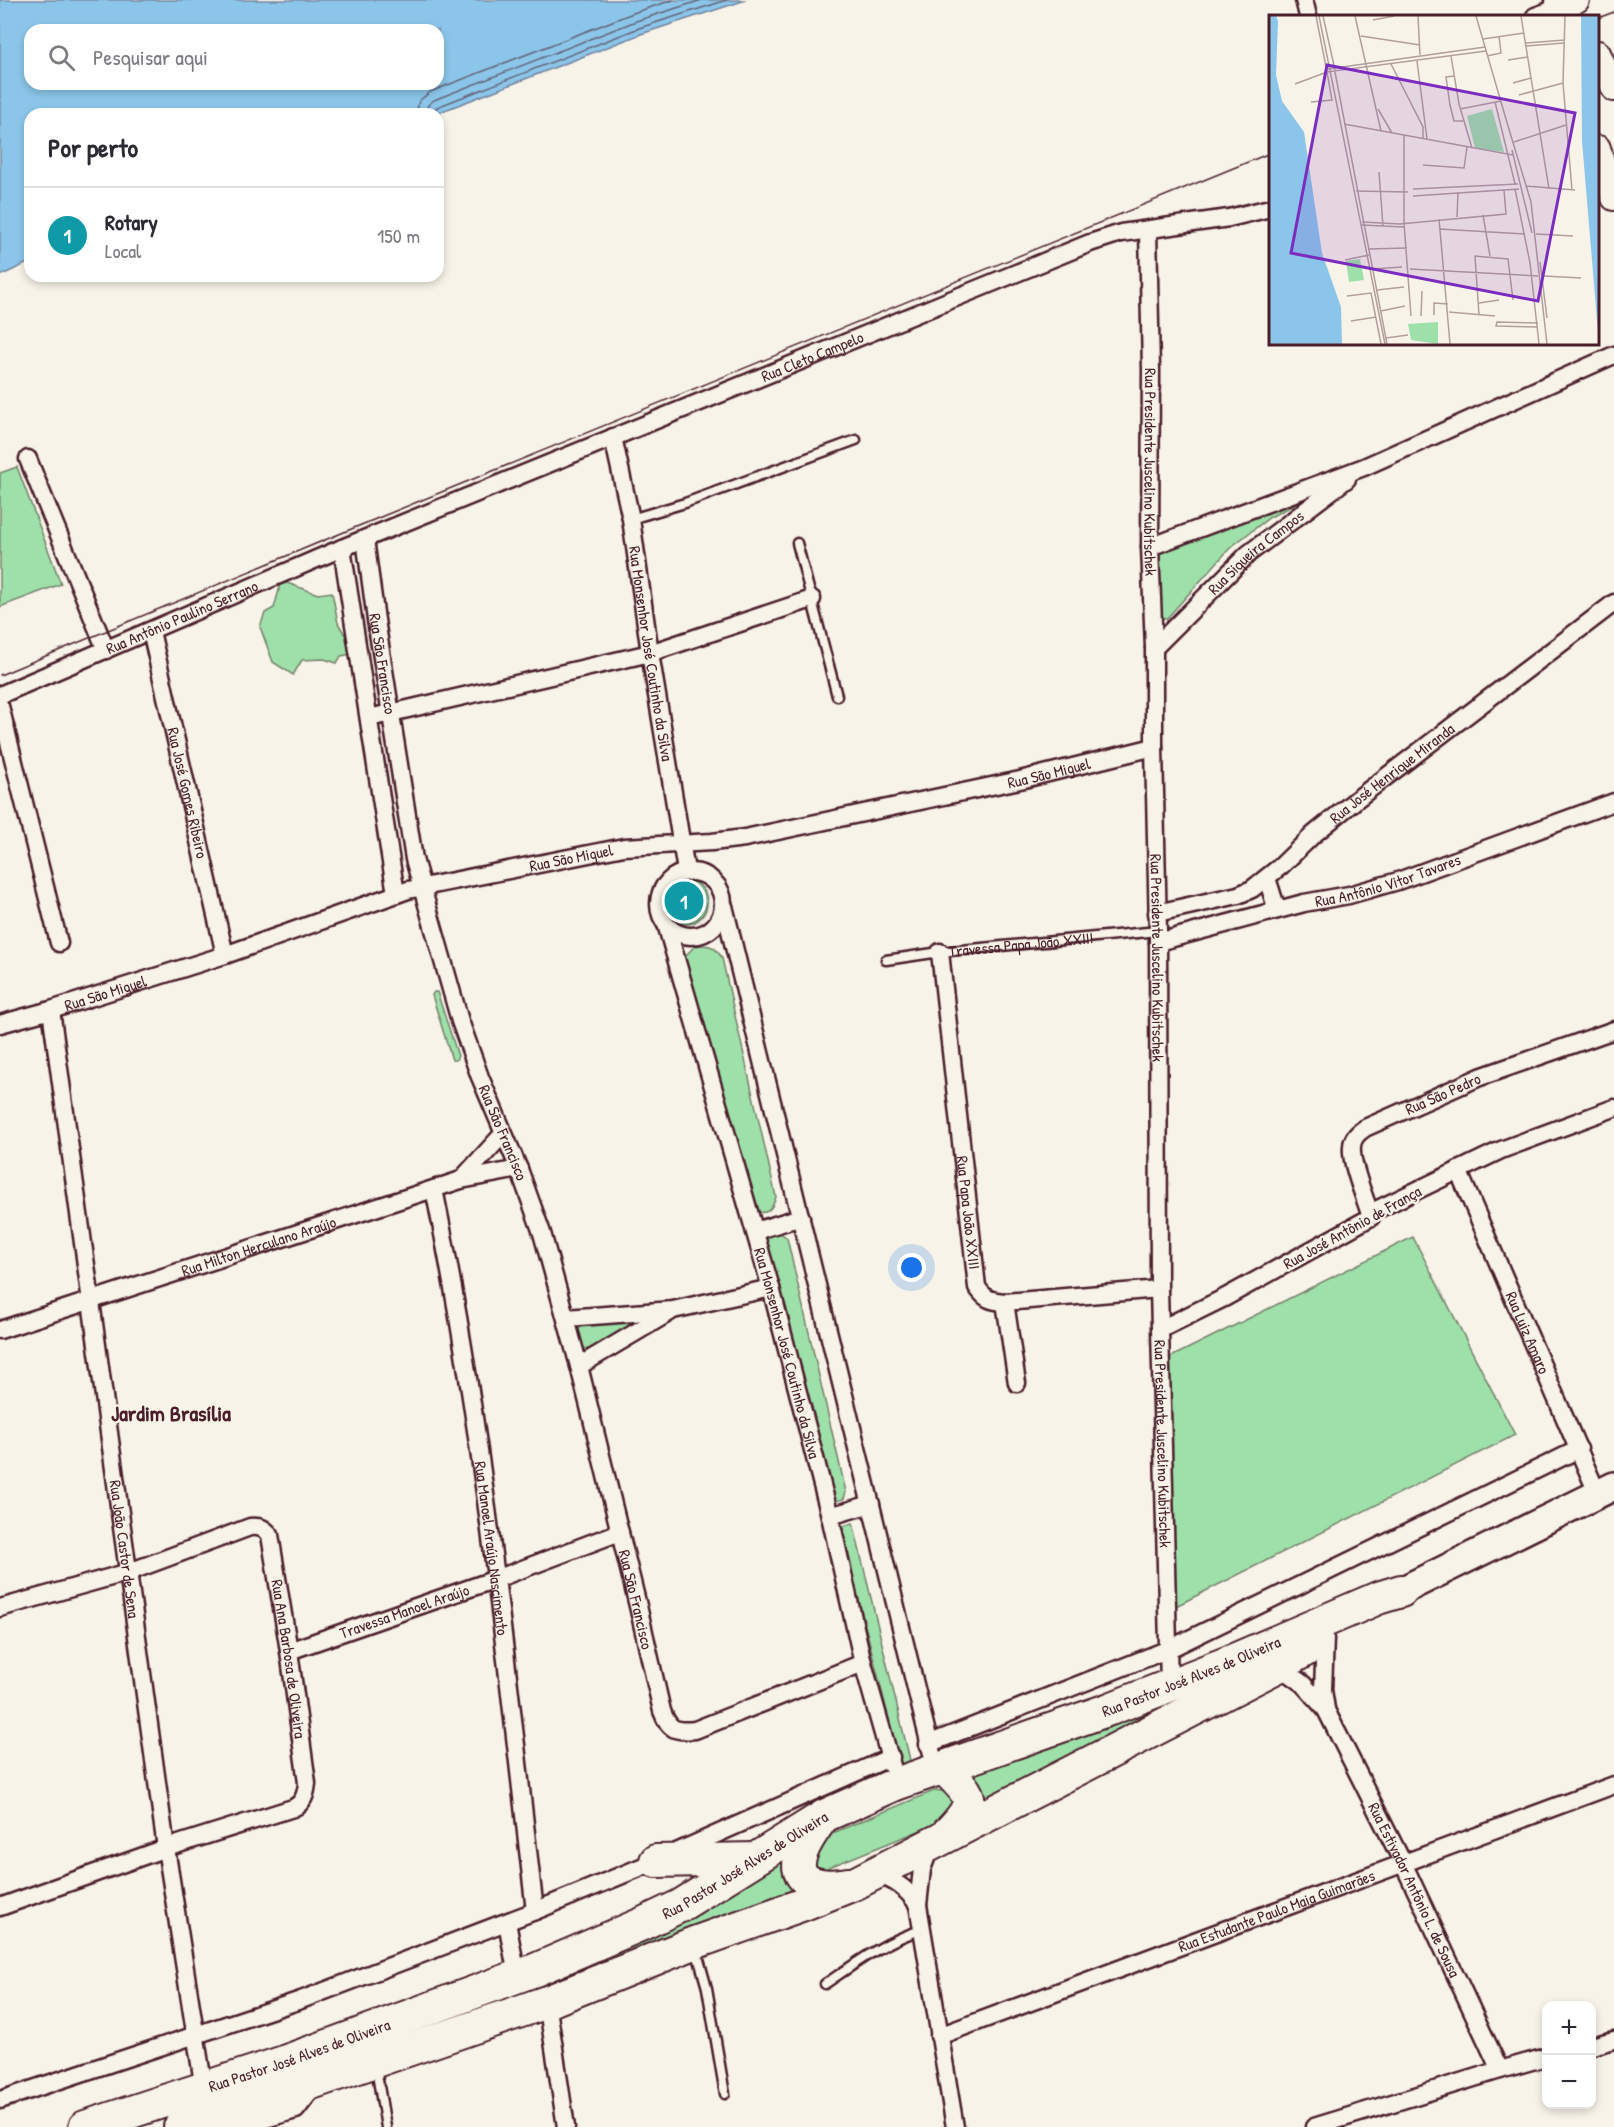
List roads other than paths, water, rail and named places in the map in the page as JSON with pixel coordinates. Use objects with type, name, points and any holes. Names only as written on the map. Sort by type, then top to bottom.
[{"type":"highway","name":"Rua Pastor José Alves de Oliveira","points":[[180,2127],[547,2002],[694,1942],[804,1904],[863,1879],[1278,1666],[1401,1591]]},
{"type":"highway","name":"Rua Pastor José Alves de Oliveira","points":[[85,2127],[284,2062],[517,1976],[642,1924],[680,1906],[892,1771],[936,1761],[1110,1709],[1278,1642],[1378,1598],[1401,1591]]},
{"type":"highway","points":[[936,1761],[965,1790],[970,1804],[966,1814],[938,1840]]},
{"type":"highway","points":[[824,1816],[802,1846],[799,1861],[802,1874],[811,1882],[821,1885],[863,1879]]},
{"type":"highway","points":[[656,1861],[755,1859]]},
{"type":"main road","points":[[1603,58],[1614,89]]},
{"type":"main road","points":[[1599,151],[1614,198]]},
{"type":"main road","name":"Rua Pastor José Alves de Oliveira","points":[[1401,1591],[1606,1490]]},
{"type":"street","points":[[1304,0],[1308,15]]},
{"type":"street","name":"Rua Cleto Campelo","points":[[365,539],[1090,243],[1122,233],[1229,218],[1269,208]]},
{"type":"street","name":"Rua Presidente Juscelino Kubitschek","points":[[1148,230],[1151,370],[1150,547],[1154,648],[1158,936],[1159,1289],[1169,1685]]},
{"type":"street","name":"Rua Siqueira Campos","points":[[1150,547],[1364,467],[1614,355]]},
{"type":"street","name":"Rua Monsenhor José Coutinho da Silva","points":[[613,437],[631,519],[650,653],[686,871]]},
{"type":"street","points":[[28,459],[106,650]]},
{"type":"street","name":"Rua Siqueira Campos","points":[[1154,648],[1248,554],[1364,467]]},
{"type":"street","name":"Rua Antônio Paulino Serrano","points":[[0,695],[365,539]]},
{"type":"street","name":"Rua São Francisco","points":[[365,539],[414,859],[460,1021],[542,1233],[579,1366],[666,1723],[676,1731],[695,1730],[863,1663]]},
{"type":"street","name":"Rua São Francisco","points":[[342,548],[396,894]]},
{"type":"street","points":[[369,718],[650,653],[812,599]]},
{"type":"street","name":"Rua José Henrique Miranda","points":[[1157,913],[1238,895],[1252,889],[1356,799],[1614,603]]},
{"type":"street","name":"Rua José Gomes Ribeiro","points":[[151,631],[225,955]]},
{"type":"street","points":[[0,706],[59,943]]},
{"type":"street","name":"Rua São Miguel","points":[[0,1024],[225,955],[423,886],[624,847],[745,838],[1020,780],[1154,747]]},
{"type":"street","name":"Rua Antônio Vitor Tavares","points":[[1158,936],[1349,895],[1398,881],[1614,802]]},
{"type":"street","points":[[724,906],[717,924],[701,934],[692,936],[674,931],[666,924],[659,903],[661,892],[667,882],[686,871],[696,871],[713,879],[723,896],[870,1504],[936,1761]]},
{"type":"street","points":[[1267,878],[1277,910]]},
{"type":"street","name":"Rua Monsenhor José Coutinho da Silva","points":[[666,924],[771,1288],[830,1516],[863,1663],[892,1771]]},
{"type":"street","name":"Rua Papa João XXIII","points":[[940,952],[977,1287],[982,1295],[989,1301],[1005,1302],[1159,1289]]},
{"type":"street","name":"Rua João Castor de Sena","points":[[51,1010],[166,1848],[204,2089]]},
{"type":"street","name":"Rua São Pedro","points":[[1371,1217],[1352,1147],[1356,1135],[1365,1128],[1480,1077],[1614,1030]]},
{"type":"street","name":"Rua José Antônio de França","points":[[1161,1329],[1226,1297],[1371,1217],[1374,1211],[1501,1149],[1614,1108]]},
{"type":"street","points":[[461,1180],[503,1134]]},
{"type":"street","name":"Rua Milton Herculano Araújo","points":[[0,1330],[461,1180],[519,1169]]},
{"type":"street","name":"Rua Luiz Amaro","points":[[1458,1170],[1579,1449],[1606,1490]]},
{"type":"street","name":"Rua Manoel Araújo Nascimento","points":[[434,1189],[453,1281],[496,1579],[535,1911]]},
{"type":"street","points":[[755,1231],[801,1217]]},
{"type":"street","points":[[566,1318],[673,1310],[771,1288]]},
{"type":"street","points":[[1005,1302],[1017,1383]]},
{"type":"street","points":[[579,1366],[673,1310]]},
{"type":"street","name":"Rua Pastor José Alves de Oliveira","points":[[936,1761],[1579,1449]]},
{"type":"street","points":[[830,1516],[870,1504]]},
{"type":"street","name":"Rua Ana Barbosa de Oliveira","points":[[129,1572],[250,1527],[264,1528],[270,1534],[307,1783],[306,1794],[298,1806],[166,1848]]},
{"type":"street","name":"Travessa Manoel Araújo","points":[[289,1652],[496,1579],[620,1532]]},
{"type":"street","points":[[0,1608],[129,1572]]},
{"type":"street","name":"Rua Estivador Antônio L. de Sousa","points":[[1325,1638],[1323,1690],[1326,1710]]},
{"type":"street","name":"Rua Estivador Antônio L. de Sousa","points":[[1278,1666],[1303,1684],[1326,1710],[1403,1863],[1500,2070]]},
{"type":"street","name":"Rua Pastor José Alves de Oliveira","points":[[0,2100],[301,2000],[892,1771]]},
{"type":"street","name":"Rua Estudante Paulo Maia Guimarães","points":[[939,2036],[1614,1785]]},
{"type":"street","points":[[938,1840],[922,1869],[918,1905],[955,2127]]},
{"type":"street","points":[[0,1907],[166,1848]]},
{"type":"street","points":[[863,1879],[902,1886],[908,1890],[918,1905]]},
{"type":"street","points":[[507,1922],[517,1976]]},
{"type":"street","points":[[547,2002],[566,2127]]},
{"type":"street","points":[[1596,2045],[1614,2040]]},
{"type":"street","points":[[1314,2127],[1542,2058]]},
{"type":"street","points":[[238,2127],[296,2110],[320,2080]]},
{"type":"lane","points":[[631,519],[685,503],[856,440]]},
{"type":"lane","points":[[797,543],[837,696]]},
{"type":"lane","name":"Travessa Papa João XXIII","points":[[886,960],[940,952],[1158,936]]},
{"type":"lane","points":[[825,1984],[873,1951],[900,1936],[921,1930]]},
{"type":"lane","points":[[694,1942],[707,1988],[725,2094]]},
{"type":"lane","points":[[374,2061],[386,2127]]},
{"type":"water","points":[[0,0],[746,0],[641,34],[444,111],[444,108],[24,108],[24,265],[0,276]]},
{"type":"tram line","points":[[1599,18],[1614,12]]},
{"type":"tram line","points":[[0,675],[1269,153]]},
{"type":"place","name":"Rotary","points":[[684,901]]},
{"type":"district","name":"Jardim Brasília","points":[[171,1413]]}]
